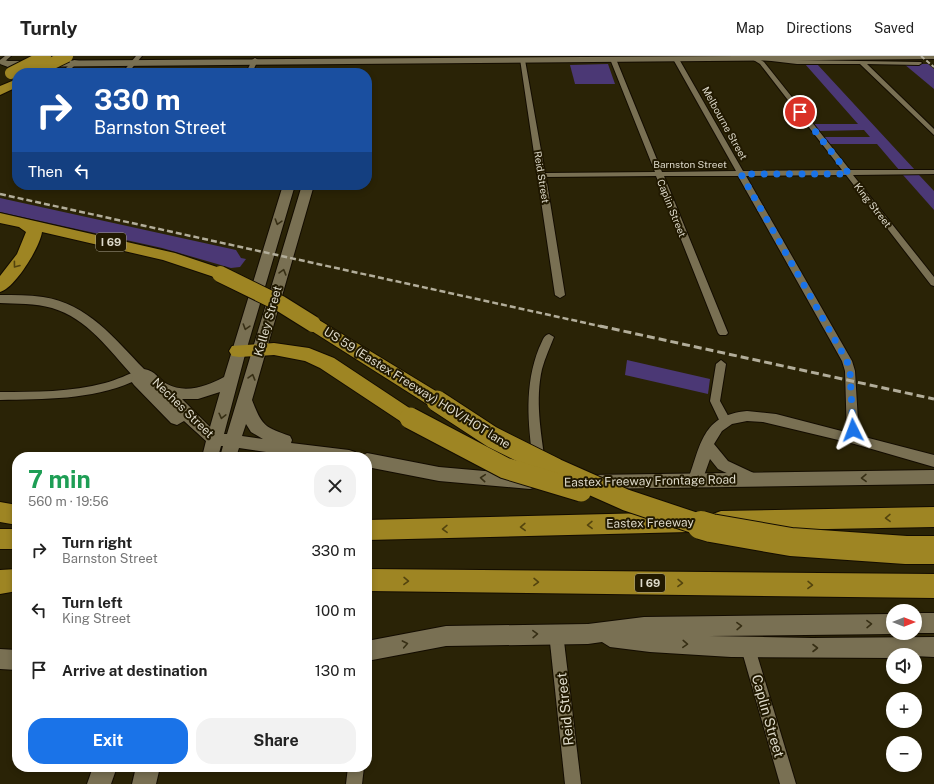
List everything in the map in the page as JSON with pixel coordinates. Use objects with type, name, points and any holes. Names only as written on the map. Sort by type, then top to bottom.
[{"type":"highway","points":[[29,68],[45,56]]},
{"type":"highway","points":[[49,68],[72,60]]},
{"type":"highway","points":[[0,78],[12,78]]},
{"type":"highway","points":[[0,90],[12,80]]},
{"type":"highway","name":"US 59 (Eastex Freeway) HOV/HOT lane","points":[[0,218],[162,254],[220,274],[281,304],[492,437],[626,500],[711,528],[791,542],[906,550],[934,550]]},
{"type":"highway","points":[[0,287],[26,252],[33,238],[34,232],[30,227],[22,222]]},
{"type":"highway","points":[[239,351],[260,349],[309,355],[326,363],[410,418],[505,468],[564,487],[626,500]]},
{"type":"highway","points":[[0,512],[12,514]]},
{"type":"highway","name":"Eastex Freeway","points":[[372,530],[930,517]]},
{"type":"highway","points":[[0,539],[12,539]]},
{"type":"highway","points":[[0,577],[12,577]]},
{"type":"highway","name":"I 69","points":[[372,580],[934,586]]},
{"type":"highway","points":[[0,582],[12,581]]},
{"type":"main road","points":[[0,62],[72,60],[327,62],[345,59],[420,58],[522,60],[573,58],[612,60],[752,57],[934,57]]},
{"type":"main road","name":"Kelley Street","points":[[212,452],[230,381],[287,190]]},
{"type":"main road","name":"Kelley Street","points":[[230,452],[307,190]]},
{"type":"main road","name":"Neches Street","points":[[0,299],[37,301],[59,305],[77,313],[91,324],[140,374],[148,375],[164,389],[202,429],[216,440]]},
{"type":"main road","name":"Neches Street","points":[[140,374],[139,381],[194,436],[216,440]]},
{"type":"main road","points":[[164,389],[183,395],[195,395],[215,389],[230,381]]},
{"type":"main road","points":[[245,401],[250,416],[260,431],[322,452]]},
{"type":"main road","points":[[216,440],[322,452]]},
{"type":"main road","name":"Eastex Freeway Frontage Road","points":[[372,461],[439,474],[542,483],[934,477]]},
{"type":"main road","points":[[922,623],[934,623]]},
{"type":"main road","points":[[588,634],[644,627],[886,624]]},
{"type":"main road","points":[[372,650],[446,636],[556,633],[588,634],[646,642],[748,648],[934,647]]},
{"type":"main road","points":[[0,659],[12,660]]},
{"type":"main road","points":[[99,784],[103,772]]},
{"type":"main road","points":[[144,784],[147,772]]},
{"type":"street","points":[[0,62],[8,56]]},
{"type":"street","points":[[752,57],[772,56]]},
{"type":"street","points":[[752,57],[797,62],[919,64]]},
{"type":"street","name":"King Street","points":[[752,57],[762,63],[934,283]]},
{"type":"street","name":"Melbourne Street","points":[[676,59],[847,361],[850,371],[853,438]]},
{"type":"street","points":[[129,68],[136,60]]},
{"type":"street","name":"Reid Street","points":[[522,60],[542,175],[560,295]]},
{"type":"street","name":"Caplin Street","points":[[612,60],[723,333]]},
{"type":"street","points":[[251,68],[254,61]]},
{"type":"street","points":[[862,63],[934,133]]},
{"type":"street","name":"Barnston Street","points":[[542,175],[849,174],[934,172]]},
{"type":"street","points":[[542,483],[535,432],[533,401],[537,368],[549,337]]},
{"type":"street","points":[[721,364],[715,401],[725,421]]},
{"type":"street","points":[[0,396],[64,395],[126,382],[140,374]]},
{"type":"street","points":[[696,480],[701,469],[703,455],[708,447],[709,439],[715,429],[725,421],[751,416],[853,438],[934,461]]},
{"type":"street","points":[[708,447],[723,465],[754,480]]},
{"type":"street","name":"Reid Street","points":[[556,633],[573,784]]},
{"type":"street","name":"Caplin Street","points":[[748,648],[788,784]]},
{"type":"street","points":[[354,784],[355,772]]},
{"type":"shaded area","points":[[608,64],[615,84],[575,84],[570,65]]},
{"type":"shaded area","points":[[805,64],[817,64],[915,170],[900,171],[877,144],[829,144],[823,137],[870,137],[864,130],[819,131],[813,124],[858,124]]},
{"type":"shaded area","points":[[904,64],[928,64],[934,69],[934,89]]},
{"type":"shaded area","points":[[903,175],[919,175],[934,191],[934,210]]},
{"type":"shaded area","points":[[0,198],[236,250],[241,258],[246,259],[240,267],[231,268],[162,248],[0,212]]},
{"type":"shaded area","points":[[627,360],[710,379],[708,394],[625,375]]},
{"type":"railway","points":[[921,56],[934,67]]},
{"type":"railway","points":[[0,194],[604,327]]},
{"type":"railway","points":[[600,326],[934,399]]},
{"type":"route","points":[[800,112],[849,174],[741,174],[847,361],[850,371],[853,430]]}]
